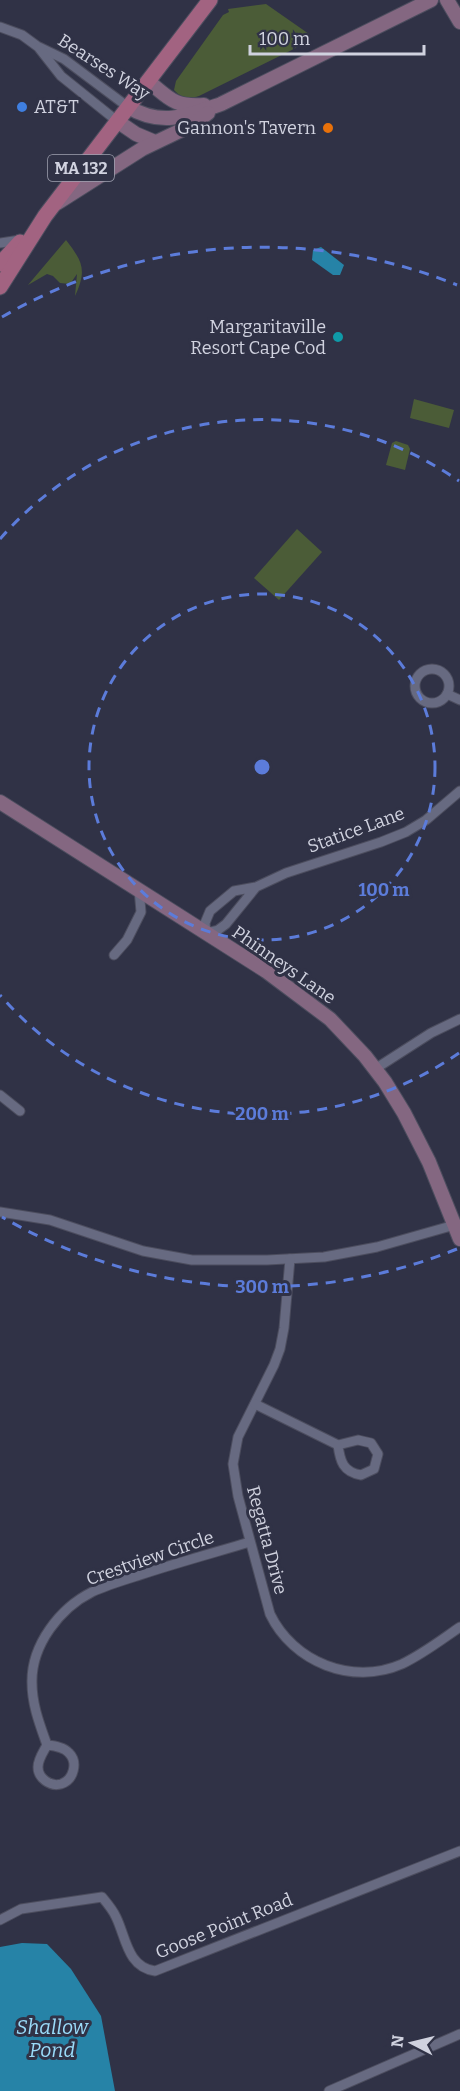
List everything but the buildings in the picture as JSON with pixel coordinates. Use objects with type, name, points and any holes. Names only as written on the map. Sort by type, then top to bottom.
[{"type":"main road","name":"MA 132","points":[[0,286],[49,211],[210,0]]},
{"type":"main road","name":"Bearses Way","points":[[128,107],[145,115],[168,119],[189,115],[221,104],[431,0]]},
{"type":"main road","points":[[447,0],[460,22]]},
{"type":"main road","points":[[148,81],[171,100],[181,105],[221,104]]},
{"type":"main road","name":"Bearses Way","points":[[117,121],[136,134],[155,142],[192,125],[221,104]]},
{"type":"main road","points":[[49,211],[155,142]]},
{"type":"main road","name":"MA 132","points":[[0,264],[49,211]]},
{"type":"main road","name":"Phinneys Lane","points":[[0,802],[282,981],[341,1030],[385,1082],[412,1128],[457,1224],[460,1239]]},
{"type":"street","name":"Bearses Way","points":[[0,27],[22,35],[37,46],[64,59],[128,107]]},
{"type":"street","name":"Bearses Way","points":[[37,46],[61,76],[117,121]]},
{"type":"street","points":[[0,243],[23,240]]},
{"type":"street","points":[[447,694],[460,700]]},
{"type":"street","name":"Statice Lane","points":[[256,887],[226,924],[218,930],[206,933],[205,923],[214,906],[234,891],[256,887],[296,869],[406,832],[426,820],[460,791]]},
{"type":"street","points":[[114,955],[127,940],[141,912],[139,889]]},
{"type":"street","points":[[375,1069],[431,1033],[460,1019]]},
{"type":"street","points":[[0,1095],[20,1111]]},
{"type":"street","points":[[0,1212],[50,1220],[143,1251],[174,1258],[202,1260],[290,1259],[358,1252],[457,1224]]},
{"type":"street","name":"Regatta Drive","points":[[290,1259],[280,1349],[238,1437],[233,1464],[250,1542],[270,1614],[276,1625],[296,1648],[312,1660],[348,1672],[365,1672],[392,1667],[427,1649],[460,1627]]},
{"type":"street","points":[[255,1404],[339,1445],[358,1440],[371,1443],[378,1454],[378,1461],[374,1469],[361,1475],[347,1470],[342,1464],[339,1445]]},
{"type":"street","name":"Crestview Circle","points":[[47,1745],[33,1702],[32,1671],[41,1643],[64,1613],[93,1592],[180,1562],[250,1542]]},
{"type":"street","points":[[47,1745],[64,1748],[74,1762],[74,1771],[68,1780],[61,1784],[45,1781],[40,1775],[38,1766],[47,1745]]},
{"type":"street","name":"Goose Point Road","points":[[0,1920],[21,1909],[102,1897],[116,1917],[134,1960],[141,1967],[155,1971],[460,1851]]},
{"type":"street","points":[[329,2091],[460,2034]]},
{"type":"green space","points":[[266,4],[309,34],[310,41],[199,96],[185,97],[174,90],[176,81],[223,15],[229,12],[228,9]]},
{"type":"green space","points":[[66,240],[81,266],[81,279],[75,296],[77,274],[70,284],[60,283],[47,274],[28,285]]},
{"type":"green space","points":[[414,399],[454,410],[449,428],[410,418]]},
{"type":"green space","points":[[396,441],[408,445],[410,449],[405,470],[386,465],[392,443]]},
{"type":"green space","points":[[297,529],[322,552],[279,600],[254,578]]},
{"type":"water","points":[[321,247],[344,265],[340,275],[333,275],[312,260],[313,250]]},
{"type":"water","name":"Shallow Pond","points":[[22,1943],[47,1944],[71,1969],[101,2016],[115,2091],[0,2091],[0,1947]]},
{"type":"place","name":"AT&T","points":[[22,107]]},
{"type":"place","name":"Gannon's Tavern","points":[[328,128]]},
{"type":"place","name":"Margaritaville Resort Cape Cod","points":[[338,337]]}]
